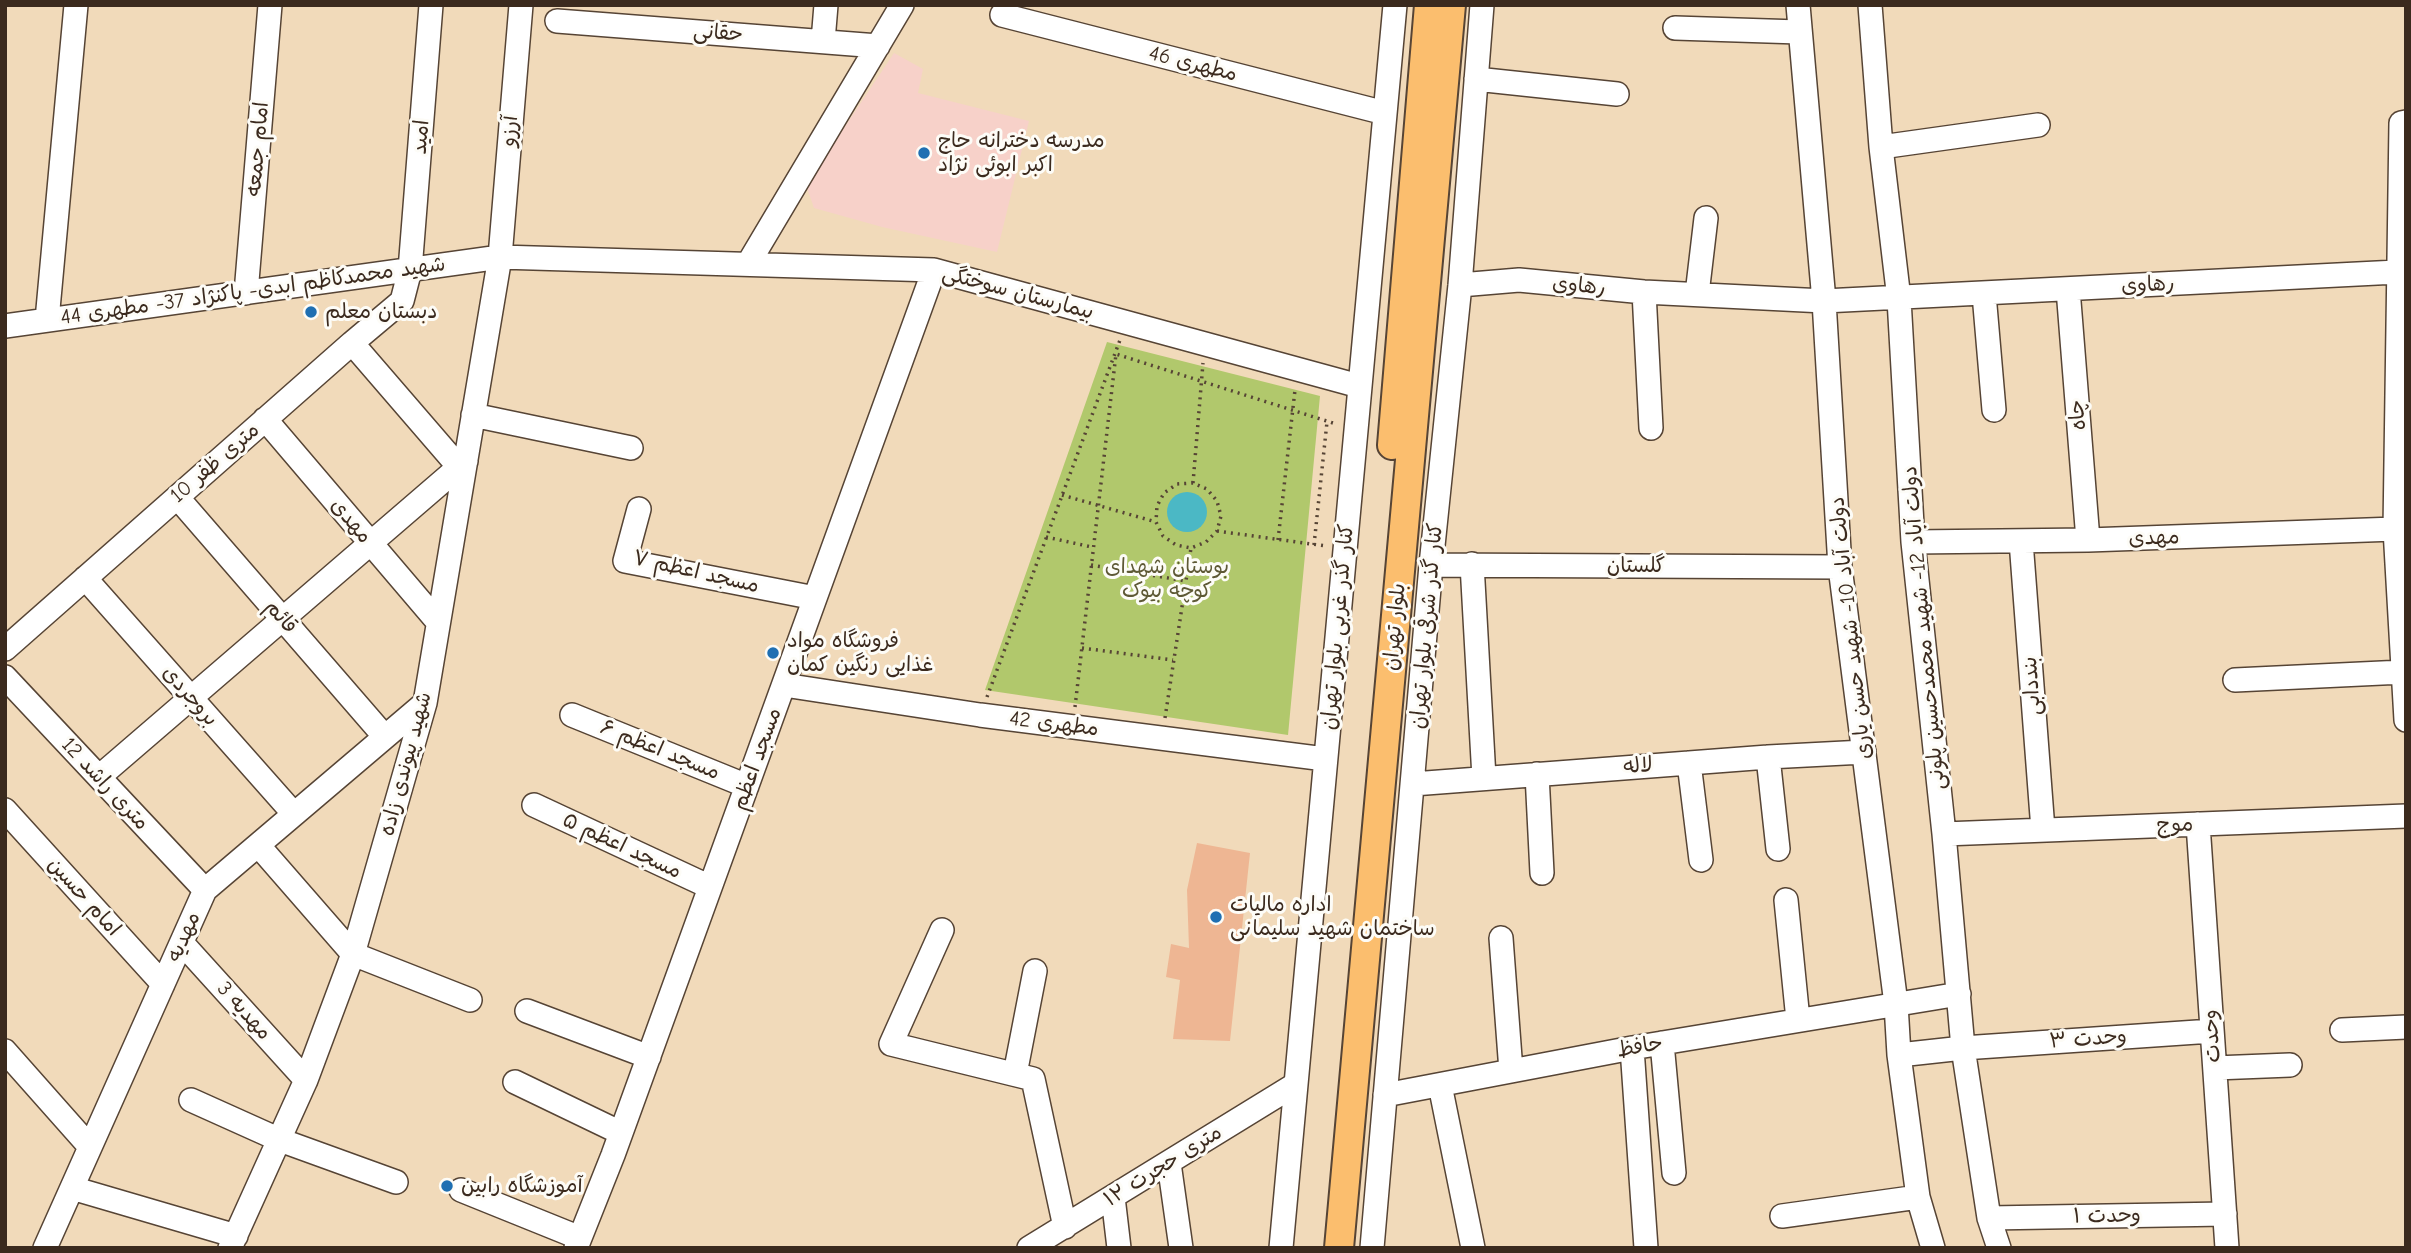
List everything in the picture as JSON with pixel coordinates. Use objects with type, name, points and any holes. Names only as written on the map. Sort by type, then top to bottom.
[{"type":"main road","name":"بلوار تهران","points":[[1324,1248],[1429,5]]},
{"type":"main road","name":"بلوار تهران","points":[[1339,1248],[1451,5]]},
{"type":"street","points":[[47,320],[76,5]]},
{"type":"street","name":"امام جمعه","points":[[246,292],[270,5]]},
{"type":"street","name":"امید","points":[[410,270],[431,5]]},
{"type":"street","name":"آرزو","points":[[500,257],[521,5]]},
{"type":"street","points":[[823,41],[826,5]]},
{"type":"street","points":[[748,264],[902,5]]},
{"type":"street","name":"کنار گذر غربی بلوار تهران","points":[[1281,1248],[1395,5]]},
{"type":"street","name":"کنار گذر شرقی بلوار تهران","points":[[1372,1248],[1431,565],[1460,285],[1482,5]]},
{"type":"street","name":"دولت آباد 10- شهید حسن یاری","points":[[1798,5],[1824,301],[1840,567],[1918,1197],[1933,1248]]},
{"type":"street","name":"دولت آباد 12- شهید محمدحسین پلونی","points":[[1870,5],[1881,147],[1899,299],[1913,542],[1944,834],[1963,1048],[1989,1218],[1999,1248]]},
{"type":"street","name":"مطهری 46","points":[[1002,15],[1385,113]]},
{"type":"street","name":"حقانی","points":[[557,21],[878,46]]},
{"type":"street","points":[[1675,28],[1799,32]]},
{"type":"street","points":[[1476,79],[1617,94]]},
{"type":"street","points":[[2406,122],[2401,123],[2395,529],[2406,720]]},
{"type":"street","points":[[1881,147],[2038,125]]},
{"type":"street","points":[[1698,294],[1706,218]]},
{"type":"street","name":"شهید محمدکاظم ابدی- پاکنژاد 37- مطهری 44","points":[[5,326],[500,257]]},
{"type":"street","name":"بیمارستان سوختگی","points":[[500,257],[934,270],[1359,386]]},
{"type":"street","name":"شهید پیوندی زاده","points":[[233,1242],[306,1080],[353,954],[425,703],[462,464],[500,257]]},
{"type":"street","name":"10 متری ظفر","points":[[5,649],[402,301],[410,270]]},
{"type":"street","name":"مسجد اعظم","points":[[578,1243],[649,1057],[934,270]]},
{"type":"street","name":"رهاوی","points":[[1460,285],[1519,280],[1644,292],[1824,301],[2398,272]]},
{"type":"street","name":"چاه","points":[[2068,289],[2088,540]]},
{"type":"street","points":[[1644,292],[1651,428]]},
{"type":"street","points":[[1984,294],[1994,410]]},
{"type":"street","points":[[99,777],[462,464],[352,343]]},
{"type":"street","points":[[473,415],[631,449]]},
{"type":"street","name":"مهدی","points":[[265,419],[438,622]]},
{"type":"street","name":"قائم","points":[[177,497],[385,737]]},
{"type":"street","name":"مسجد اعظم ۷","points":[[639,509],[625,561],[815,598]]},
{"type":"street","name":"مهدی","points":[[1913,542],[2088,540],[2395,529]]},
{"type":"street","name":"بنددابی","points":[[2021,541],[2043,830]]},
{"type":"street","points":[[1472,564],[1484,778]]},
{"type":"street","name":"گلستان","points":[[1431,565],[1840,567]]},
{"type":"street","name":"بروجردی","points":[[85,578],[294,814]]},
{"type":"street","points":[[2235,680],[2403,671]]},
{"type":"street","name":"12 متری راشد","points":[[5,677],[205,890]]},
{"type":"street","name":"مطهری 42","points":[[783,685],[980,715],[1325,760]]},
{"type":"street","name":"مهدیه","points":[[45,1248],[205,890],[425,703]]},
{"type":"street","name":"مسجد اعظم ۶","points":[[572,715],[747,786]]},
{"type":"street","name":"لاله","points":[[1413,784],[1864,752]]},
{"type":"street","points":[[1768,757],[1777,849]]},
{"type":"street","points":[[1689,763],[1701,860]]},
{"type":"street","points":[[1537,774],[1542,873]]},
{"type":"street","name":"مسجد اعظم ۵","points":[[534,805],[710,887]]},
{"type":"street","name":"امام حسین","points":[[5,810],[163,984]]},
{"type":"street","name":"موج","points":[[1944,834],[2406,816]]},
{"type":"street","name":"وحدت","points":[[2198,824],[2227,1248]]},
{"type":"street","points":[[258,845],[353,954],[470,1000]]},
{"type":"street","points":[[1786,900],[1798,1020]]},
{"type":"street","points":[[942,930],[891,1044],[1033,1079],[1065,1227]]},
{"type":"street","points":[[1501,938],[1511,1071]]},
{"type":"street","name":"مهدیه 3","points":[[181,943],[306,1080]]},
{"type":"street","points":[[1015,1074],[1035,971]]},
{"type":"street","name":"حافظ","points":[[1385,1095],[1632,1048],[1959,994]]},
{"type":"street","points":[[527,1011],[649,1057]]},
{"type":"street","points":[[2342,1030],[2406,1027]]},
{"type":"street","name":"وحدت ۳","points":[[1899,1055],[2212,1031]]},
{"type":"street","points":[[1662,1043],[1674,1173]]},
{"type":"street","points":[[1632,1048],[1646,1248]]},
{"type":"street","points":[[5,1051],[90,1147]]},
{"type":"street","points":[[2215,1068],[2290,1065]]},
{"type":"street","points":[[515,1082],[621,1133]]},
{"type":"street","name":"۱۲ متری حجرت","points":[[1037,1246],[1296,1084]]},
{"type":"street","points":[[1440,1085],[1473,1248]]},
{"type":"street","points":[[191,1100],[280,1140],[396,1182]]},
{"type":"street","points":[[1169,1163],[1181,1248]]},
{"type":"street","points":[[72,1188],[233,1242]]},
{"type":"street","points":[[461,1190],[578,1243]]},
{"type":"street","points":[[1113,1197],[1119,1248]]},
{"type":"street","points":[[1782,1216],[1918,1197]]},
{"type":"street","name":"وحدت ۱","points":[[1989,1218],[2225,1214]]},
{"type":"path","points":[[980,715],[1126,322]]},
{"type":"path","points":[[1193,483],[1205,344]]},
{"type":"path","points":[[1116,354],[1355,430]]},
{"type":"path","points":[[1073,727],[1116,354]]},
{"type":"path","points":[[1278,540],[1297,370]]},
{"type":"path","points":[[1314,545],[1327,422]]},
{"type":"path","points":[[1193,483],[1207,489],[1217,500],[1221,516],[1217,531],[1206,542],[1191,548],[1176,545],[1163,536],[1156,522],[1157,506],[1164,493],[1177,484],[1193,483]]},
{"type":"path","points":[[1062,495],[1156,522]]},
{"type":"path","points":[[1217,531],[1346,549]]},
{"type":"path","points":[[1046,537],[1093,547]]},
{"type":"path","points":[[1162,738],[1191,548]]},
{"type":"path","points":[[1091,565],[1186,581]]},
{"type":"path","points":[[1082,648],[1174,660]]},
{"type":"shaded area","name":"مدرسه دخترانه حاج اکبر ابوئی نژاد","points":[[894,53],[923,69],[918,93],[1029,121],[997,252],[882,227],[814,208],[806,185]]},
{"type":"green space","name":"بوستان شهدای کوچه بیوک","points":[[1107,342],[1320,396],[1288,735],[985,690]]},
{"type":"water","points":[[1187,492],[1195,493],[1201,498],[1206,504],[1206,520],[1201,526],[1195,531],[1187,532],[1179,531],[1173,526],[1168,520],[1167,512],[1168,504],[1173,498],[1179,493]]},
{"type":"building","name":"اداره مالیات ساختمان شهید سلیمانی","points":[[1197,843],[1250,853],[1230,1041],[1173,1039],[1180,980],[1166,977],[1171,944],[1189,948],[1187,890]]},
{"type":"place","name":"مدرسه دخترانه حاج اکبر ابوئی نژاد","points":[[924,153]]},
{"type":"place","name":"دبستان معلم","points":[[311,312]]},
{"type":"place","name":"فروشگاه مواد غذایی رنگین کمان","points":[[773,653]]},
{"type":"place","name":"اداره مالیات ساختمان شهید سلیمانی","points":[[1216,917]]},
{"type":"place","name":"آموزشگاه رابین","points":[[447,1186]]}]
